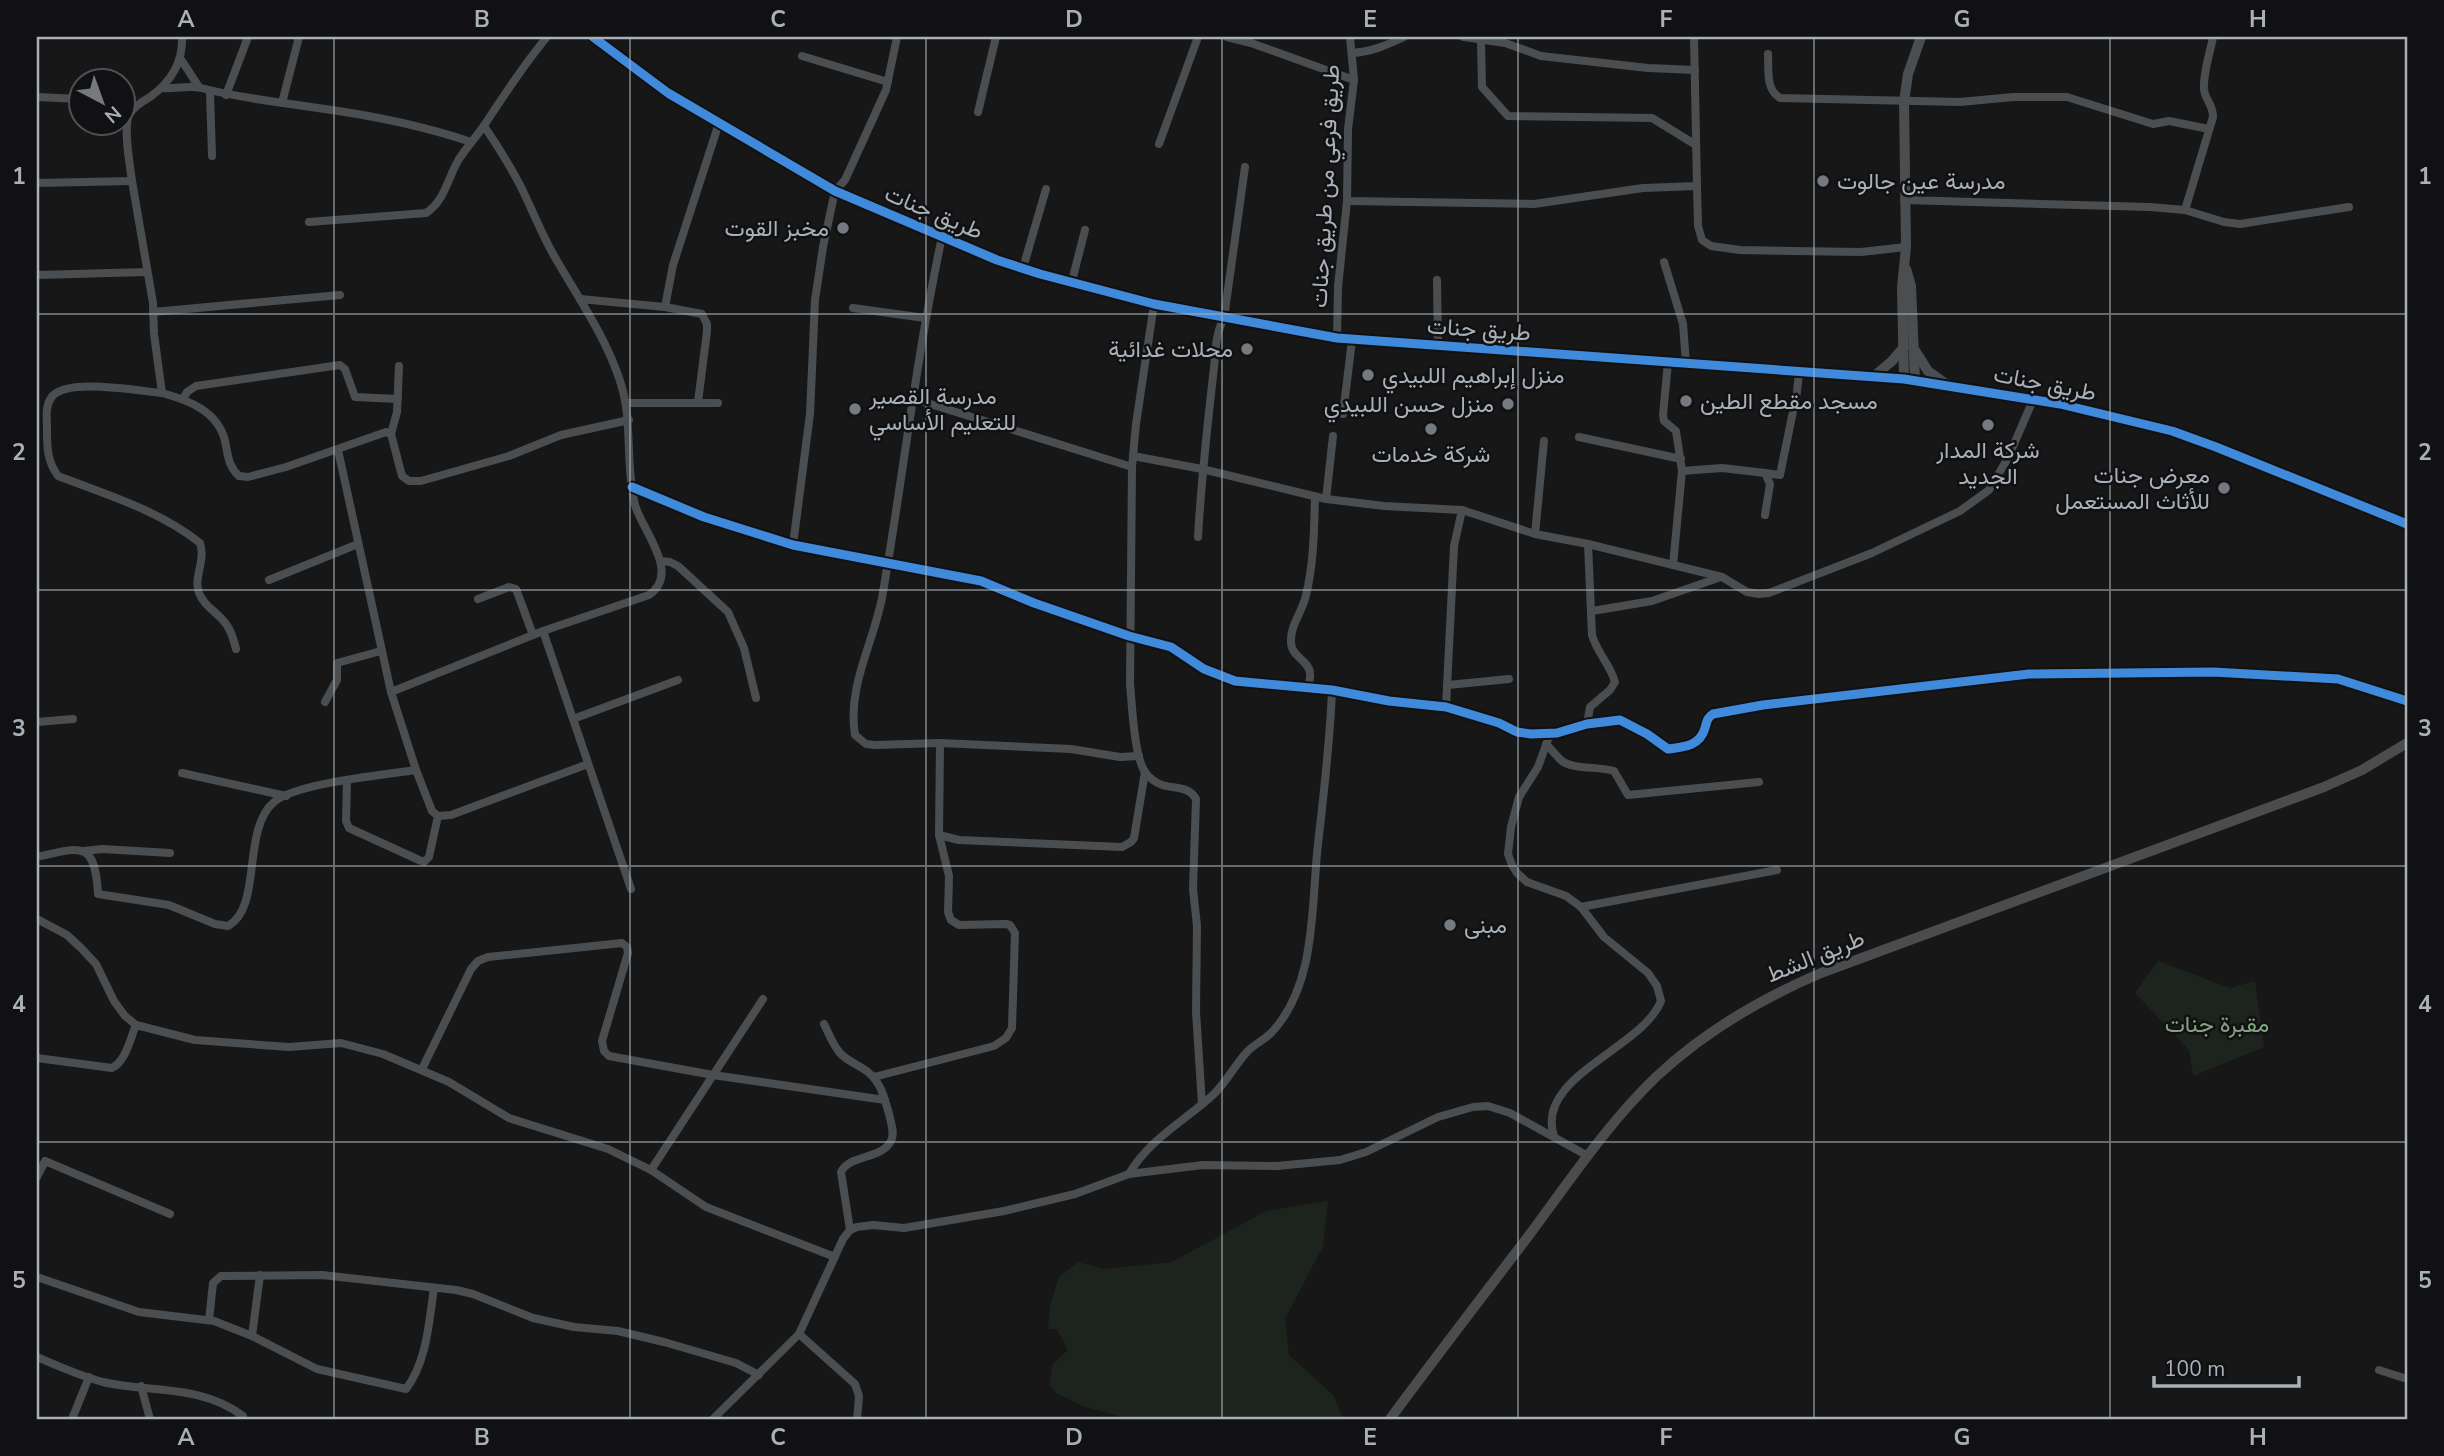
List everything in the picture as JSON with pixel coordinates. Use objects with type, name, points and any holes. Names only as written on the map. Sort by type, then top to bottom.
[{"type":"main road","name":"طريق الشط","points":[[1390,1419],[1588,1156],[1658,1076],[1719,1026],[1770,996],[1821,973],[2324,787],[2362,770],[2407,743]]},
{"type":"street","points":[[136,106],[163,88],[173,74],[180,58],[182,37]]},
{"type":"street","points":[[226,95],[248,37]]},
{"type":"street","points":[[282,103],[299,37]]},
{"type":"street","points":[[309,222],[426,213],[439,201],[450,176],[471,142],[525,63],[547,37]]},
{"type":"street","name":"طريق جنات","points":[[593,37],[668,93],[835,191],[1023,268],[1154,304],[1352,340],[1909,380],[2033,400],[2172,431],[2407,524]]},
{"type":"street","points":[[793,545],[810,414],[815,300],[823,247],[835,191],[845,180],[888,82],[897,37]]},
{"type":"street","points":[[978,112],[996,37]]},
{"type":"street","points":[[1159,144],[1198,37]]},
{"type":"street","points":[[1227,37],[1354,80]]},
{"type":"street","name":"طريق فرعي من طريق جنات","points":[[1337,338],[1338,287],[1347,201],[1348,130],[1354,80],[1350,37]]},
{"type":"street","points":[[1352,52],[1385,46],[1404,37]]},
{"type":"street","points":[[1465,37],[1505,43],[1541,56],[1648,68],[1695,70]]},
{"type":"street","points":[[1694,37],[1696,186],[1698,226],[1702,240],[1711,246],[1740,250],[1861,253],[1906,247]]},
{"type":"street","points":[[1909,380],[1909,347],[1902,288],[1906,247],[1904,102],[1908,74],[1921,37]]},
{"type":"street","points":[[2185,210],[2213,107],[2204,90],[2213,37]]},
{"type":"street","points":[[1481,41],[1482,87],[1508,116],[1652,118],[1696,145]]},
{"type":"street","points":[[1768,54],[1769,86],[1780,98],[1904,102],[2067,97],[2153,124],[2169,121],[2209,129]]},
{"type":"street","points":[[802,56],[888,82]]},
{"type":"street","points":[[180,58],[199,88]]},
{"type":"street","points":[[163,88],[199,88],[226,95],[397,122],[471,142]]},
{"type":"street","points":[[210,92],[212,156]]},
{"type":"street","points":[[37,97],[66,98]]},
{"type":"street","points":[[665,307],[673,265],[719,123]]},
{"type":"street","points":[[391,692],[543,631],[649,595],[657,589],[662,580],[661,561],[641,522],[632,487],[629,420],[620,381],[607,349],[552,252],[518,182],[484,125]]},
{"type":"street","points":[[128,136],[162,393]]},
{"type":"street","points":[[1198,537],[1202,469],[1215,349],[1219,326],[1224,318],[1245,167]]},
{"type":"street","points":[[37,183],[132,181]]},
{"type":"street","points":[[1347,201],[1534,204],[1643,188],[1696,186]]},
{"type":"street","points":[[1023,268],[1046,189]]},
{"type":"street","points":[[1904,200],[2150,207],[2185,210],[2224,222],[2241,224],[2349,207]]},
{"type":"street","points":[[1072,281],[1085,230]]},
{"type":"street","points":[[942,237],[911,398],[878,617],[861,669],[852,716],[855,735],[866,744],[875,745],[940,743],[1071,749],[1120,757],[1139,756]]},
{"type":"street","points":[[1664,262],[1683,324],[1686,363]]},
{"type":"street","points":[[37,275],[147,272]]},
{"type":"street","points":[[1437,281],[1438,346]]},
{"type":"street","points":[[153,312],[340,295]]},
{"type":"street","points":[[580,299],[665,307],[702,314],[706,319],[707,331],[698,402]]},
{"type":"street","points":[[939,835],[976,841],[1122,848],[1134,838],[1144,772],[1133,718],[1129,636],[1132,467],[1154,304]]},
{"type":"street","points":[[853,308],[925,318]]},
{"type":"street","points":[[1343,414],[1352,340]]},
{"type":"street","points":[[1873,377],[1909,347]]},
{"type":"street","points":[[1909,347],[1928,371],[1949,386]]},
{"type":"street","points":[[1668,362],[1663,415],[1664,421],[1676,431],[1682,471],[1673,565]]},
{"type":"street","points":[[183,398],[196,386],[340,365],[345,369],[355,397],[398,400]]},
{"type":"street","points":[[399,366],[398,400],[391,434],[402,476],[409,481],[421,481],[509,456],[561,435],[629,420]]},
{"type":"street","points":[[1682,471],[1722,468],[1780,475],[1799,373]]},
{"type":"street","points":[[236,649],[229,627],[205,604],[198,593],[203,551],[200,543],[165,520],[58,476],[51,467],[48,455],[47,407],[50,398],[61,388],[85,386],[162,393],[183,398],[197,405],[219,425],[230,464],[239,476],[248,477],[338,450],[386,432],[391,434]]},
{"type":"street","points":[[911,398],[1132,467]]},
{"type":"street","points":[[1133,456],[1202,469],[1326,499],[1384,506],[1462,510],[1535,534],[1588,544],[1722,577],[1747,592],[1759,594],[1769,593],[1872,553],[1960,511],[1989,489],[2007,458],[2033,400]]},
{"type":"street","points":[[626,403],[718,403]]},
{"type":"street","points":[[1326,499],[1334,436]]},
{"type":"street","points":[[1579,437],[1681,459]]},
{"type":"street","points":[[1535,534],[1544,441]]},
{"type":"street","points":[[338,450],[391,692],[429,806],[438,816]]},
{"type":"street","points":[[1765,473],[1770,484],[1765,515]]},
{"type":"street","points":[[632,487],[704,517],[793,545],[981,581],[1034,603],[1171,648],[1204,669],[1236,681],[1308,690],[1332,690],[1389,701],[1446,707],[1499,723],[1517,732],[1550,734],[1587,724],[1620,720],[1668,749],[1697,742],[1708,718],[1713,714],[1762,705],[2029,674],[2213,671],[2337,679],[2407,701]]},
{"type":"street","points":[[1308,690],[1311,673],[1292,650],[1291,642],[1292,632],[1306,600],[1309,582],[1315,497]]},
{"type":"street","points":[[1446,707],[1454,546],[1462,510]]},
{"type":"street","points":[[269,580],[358,544]]},
{"type":"street","points":[[1587,724],[1590,707],[1610,690],[1615,682],[1609,664],[1595,646],[1592,635],[1588,544]]},
{"type":"street","points":[[661,561],[678,566],[728,612],[744,648],[756,698]]},
{"type":"street","points":[[1592,611],[1652,601],[1722,577]]},
{"type":"street","points":[[478,599],[509,587],[516,589],[533,635]]},
{"type":"street","points":[[543,631],[631,889]]},
{"type":"street","points":[[325,702],[337,680],[337,663],[381,651]]},
{"type":"street","points":[[1448,685],[1509,679]]},
{"type":"street","points":[[573,719],[678,680]]},
{"type":"street","points":[[1129,1174],[1146,1151],[1223,1084],[1247,1052],[1270,1034],[1286,1014],[1305,963],[1330,738],[1332,690]]},
{"type":"street","points":[[37,722],[73,719]]},
{"type":"street","points":[[1550,734],[1538,767],[1519,797],[1511,827],[1508,854],[1517,873],[1527,882],[1566,896],[1581,907],[1604,937],[1648,973],[1657,986],[1661,1001],[1648,1022],[1571,1083],[1552,1113],[1550,1125],[1554,1136]]},
{"type":"street","points":[[874,1077],[994,1046],[1006,1038],[1012,1028],[1015,933],[1010,925],[1006,924],[959,925],[951,920],[948,912],[949,876],[939,835],[940,743]]},
{"type":"street","points":[[1546,744],[1561,760],[1570,765],[1614,771],[1628,794],[1759,782]]},
{"type":"street","points":[[438,816],[451,815],[588,764]]},
{"type":"street","points":[[84,851],[94,864],[98,894],[169,905],[215,924],[228,926],[236,921],[245,903],[254,847],[263,818],[275,801],[310,788],[416,770]]},
{"type":"street","points":[[1144,772],[1158,783],[1188,790],[1196,799],[1193,889],[1196,1012],[1202,1104]]},
{"type":"street","points":[[182,773],[286,796]]},
{"type":"street","points":[[347,781],[346,821],[349,828],[424,862],[429,857],[438,816]]},
{"type":"street","points":[[37,857],[76,849],[170,853]]},
{"type":"street","points":[[1581,907],[1777,870]]},
{"type":"street","points":[[37,919],[67,935],[96,964],[114,1001],[136,1025],[195,1040],[289,1047],[341,1043],[383,1054],[460,1088],[509,1118],[608,1149],[651,1170],[706,1207],[835,1257]]},
{"type":"street","points":[[422,1069],[471,969],[478,961],[488,957],[619,943],[625,944],[628,950],[602,1041],[604,1051],[613,1058],[886,1100]]},
{"type":"street","points":[[651,1170],[763,999]]},
{"type":"street","points":[[713,1419],[799,1334],[850,1230],[841,1172],[843,1167],[879,1152],[888,1145],[892,1130],[886,1100],[874,1077],[839,1052],[824,1024]]},
{"type":"street","points":[[37,1058],[112,1069],[122,1058],[136,1025]]},
{"type":"street","points":[[850,1230],[866,1225],[904,1228],[1004,1211],[1075,1194],[1129,1174],[1203,1166],[1277,1166],[1340,1160],[1366,1152],[1438,1117],[1473,1107],[1497,1108],[1588,1156]]},
{"type":"street","points":[[37,1177],[45,1161],[170,1214]]},
{"type":"street","points":[[252,1336],[260,1275]]},
{"type":"street","points":[[209,1320],[213,1283],[221,1276],[322,1275],[473,1294],[533,1318],[618,1331],[664,1342],[736,1363],[759,1375]]},
{"type":"street","points":[[37,1276],[130,1310],[150,1315],[209,1320],[252,1336],[317,1369],[406,1389],[413,1380],[424,1351],[434,1288]]},
{"type":"street","points":[[799,1334],[855,1384],[859,1396],[857,1419]]},
{"type":"street","points":[[37,1357],[104,1382],[182,1391],[218,1401],[243,1416],[243,1419]]},
{"type":"street","points":[[2379,1370],[2407,1379]]},
{"type":"street","points":[[72,1419],[89,1377]]},
{"type":"street","points":[[141,1386],[150,1419]]},
{"type":"green space","name":"مقبرة جنات","points":[[2158,961],[2230,988],[2255,981],[2264,1047],[2193,1076],[2189,1050],[2135,993]]},
{"type":"green space","points":[[1328,1201],[1323,1246],[1285,1319],[1289,1355],[1334,1396],[1343,1419],[1129,1419],[1083,1406],[1056,1393],[1050,1385],[1052,1365],[1068,1350],[1057,1329],[1048,1329],[1050,1305],[1059,1277],[1078,1262],[1104,1269],[1172,1262],[1266,1211]]},
{"type":"cycle path","points":[[593,37],[668,93],[835,191],[997,260],[1040,274],[1154,304],[1337,338],[1904,379],[2060,404],[2172,431],[2407,524]]},
{"type":"cycle path","points":[[632,487],[704,517],[793,545],[981,581],[1034,603],[1129,636],[1171,647],[1204,669],[1235,681],[1332,690],[1389,701],[1446,707],[1499,723],[1517,732],[1531,734],[1557,733],[1587,724],[1620,720],[1668,749],[1685,746],[1699,739],[1713,714],[1763,705],[2029,674],[2213,672],[2338,679],[2407,701]]},
{"type":"place","name":"مدرسة عين جالوت","points":[[1823,181]]},
{"type":"place","name":"مخبز القوت","points":[[843,228]]},
{"type":"place","name":"محلات غدائية","points":[[1247,349]]},
{"type":"place","name":"منزل إبراهيم اللبيدي","points":[[1368,375]]},
{"type":"place","name":"مسجد مقطع الطين","points":[[1686,401]]},
{"type":"place","name":"منزل حسن اللبيدي","points":[[1508,404]]},
{"type":"place","name":"مدرسة القصير للتعليم الأساسي","points":[[855,409]]},
{"type":"place","name":"شركة المدار الجديد","points":[[1988,425]]},
{"type":"place","name":"شركة خدمات","points":[[1431,429]]},
{"type":"place","name":"معرض جنات للأثاث المستعمل","points":[[2224,488]]},
{"type":"place","name":"مبنى","points":[[1450,925]]}]
